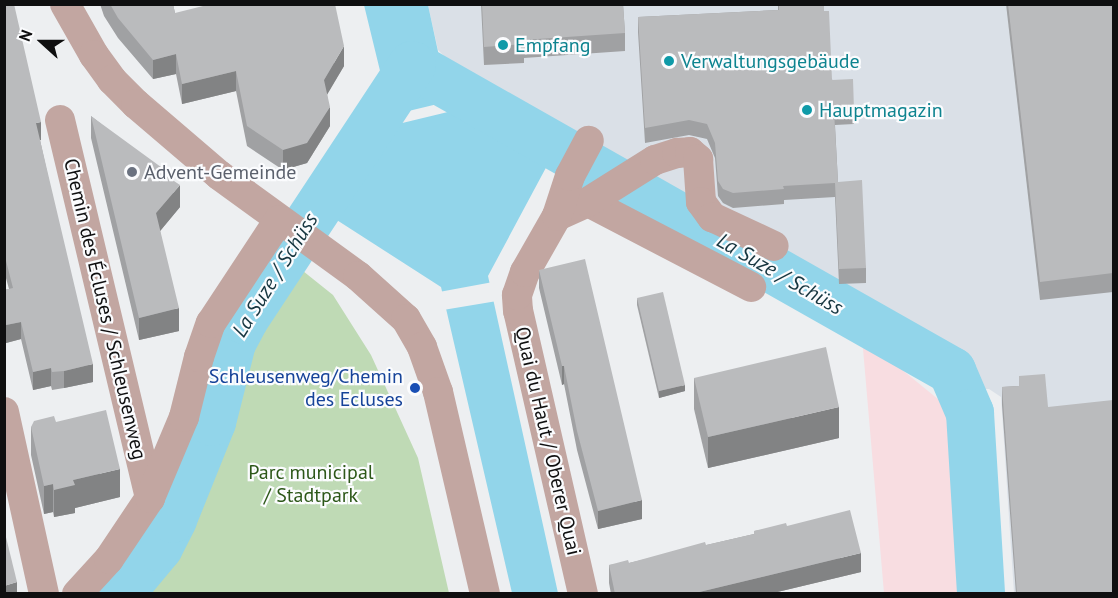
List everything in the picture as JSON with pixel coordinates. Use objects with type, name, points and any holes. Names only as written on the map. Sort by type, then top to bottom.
[{"type":"street","points":[[65,4],[93,55],[112,80],[219,175],[358,276],[397,310],[422,347],[438,392],[485,594]]},
{"type":"street","name":"Chemin des Écluses / Schleusenweg","points":[[60,120],[150,498]]},
{"type":"street","points":[[557,216],[570,176],[587,146]]},
{"type":"street","points":[[557,216],[655,160],[677,153],[690,152],[698,159],[701,202],[712,217],[774,246]]},
{"type":"street","points":[[592,198],[750,287]]},
{"type":"street","name":"Quai du Haut / Oberer Quai","points":[[557,216],[519,288],[518,311],[584,594]]},
{"type":"street","name":"Chemin des Écluses / Schleusenweg","points":[[77,594],[109,559],[150,498],[184,417],[199,357],[211,323],[294,231]]},
{"type":"street","points":[[4,412],[44,594]]},
{"type":"shaded area","points":[[428,5],[1113,5],[1113,593],[1014,593],[1001,397],[989,389],[969,389],[954,364],[459,71],[438,50]]},
{"type":"shaded area","points":[[862,337],[955,413],[967,593],[884,593]]},
{"type":"green space","name":"Parc municipal / Stadtpark","points":[[293,263],[333,295],[371,355],[418,458],[449,593],[130,593],[168,552],[241,363]]},
{"type":"water","points":[[364,5],[428,5],[445,84],[453,106],[549,162],[488,276],[558,593],[512,593],[441,287],[329,215],[392,120]]},
{"type":"pier","points":[[452,94],[456,104],[452,111],[394,125],[388,121],[386,108],[396,114],[446,102]]},
{"type":"pier","points":[[493,282],[497,301],[443,310],[439,292]]},
{"type":"building","points":[[4,4],[14,4],[41,122],[36,123],[93,364],[64,371],[52,372],[51,368],[33,372],[21,322],[6,325],[4,319],[4,290],[13,288],[4,253]]},
{"type":"building","points":[[110,4],[173,4],[175,13],[211,4],[335,4],[344,46],[324,80],[330,107],[307,143],[283,150],[247,126],[236,71],[182,84],[176,54],[153,60],[118,18]]},
{"type":"building","points":[[482,4],[623,4],[625,33],[523,40],[524,44],[484,47]]},
{"type":"building","points":[[779,4],[824,4],[824,11],[829,11],[832,80],[853,79],[854,110],[834,111],[838,182],[862,180],[866,268],[839,269],[835,183],[783,186],[784,189],[733,193],[723,189],[718,181],[715,143],[707,124],[689,120],[645,128],[638,17],[779,10]]},
{"type":"building","points":[[1008,4],[1113,4],[1113,273],[1040,282]]},
{"type":"building","points":[[91,116],[165,170],[165,175],[180,185],[156,213],[179,308],[139,318]]},
{"type":"building","points":[[585,259],[642,500],[598,511],[539,270]]},
{"type":"building","points":[[663,292],[685,385],[659,391],[637,298]]},
{"type":"building","points":[[826,347],[839,407],[708,437],[694,378]]},
{"type":"building","points":[[1045,374],[1048,407],[1113,400],[1113,594],[1017,594],[1002,387],[1019,386],[1019,376]]},
{"type":"building","points":[[106,410],[120,469],[73,480],[75,485],[54,490],[53,484],[44,486],[31,427],[34,421],[54,416],[56,422]]},
{"type":"building","points":[[850,510],[861,553],[691,594],[615,594],[609,565],[628,560],[629,563],[705,542],[706,545],[754,534],[754,531],[786,523],[787,526]]},
{"type":"building","points":[[4,529],[17,582],[4,586]]},
{"type":"waterway","name":"La Suze / Schüss","points":[[412,65],[952,371],[970,413],[981,594]]},
{"type":"waterway","name":"La Suze / Schüss","points":[[120,594],[159,547],[173,519],[212,422],[232,343],[244,320],[412,65]]},
{"type":"place","name":"Empfang","points":[[503,45]]},
{"type":"place","name":"Verwaltungsgebäude","points":[[669,61]]},
{"type":"place","name":"Hauptmagazin","points":[[807,110]]},
{"type":"place","name":"Advent-Gemeinde","points":[[132,172]]},
{"type":"place","name":"Schleusenweg/Chemin des Ecluses","points":[[415,388]]}]
